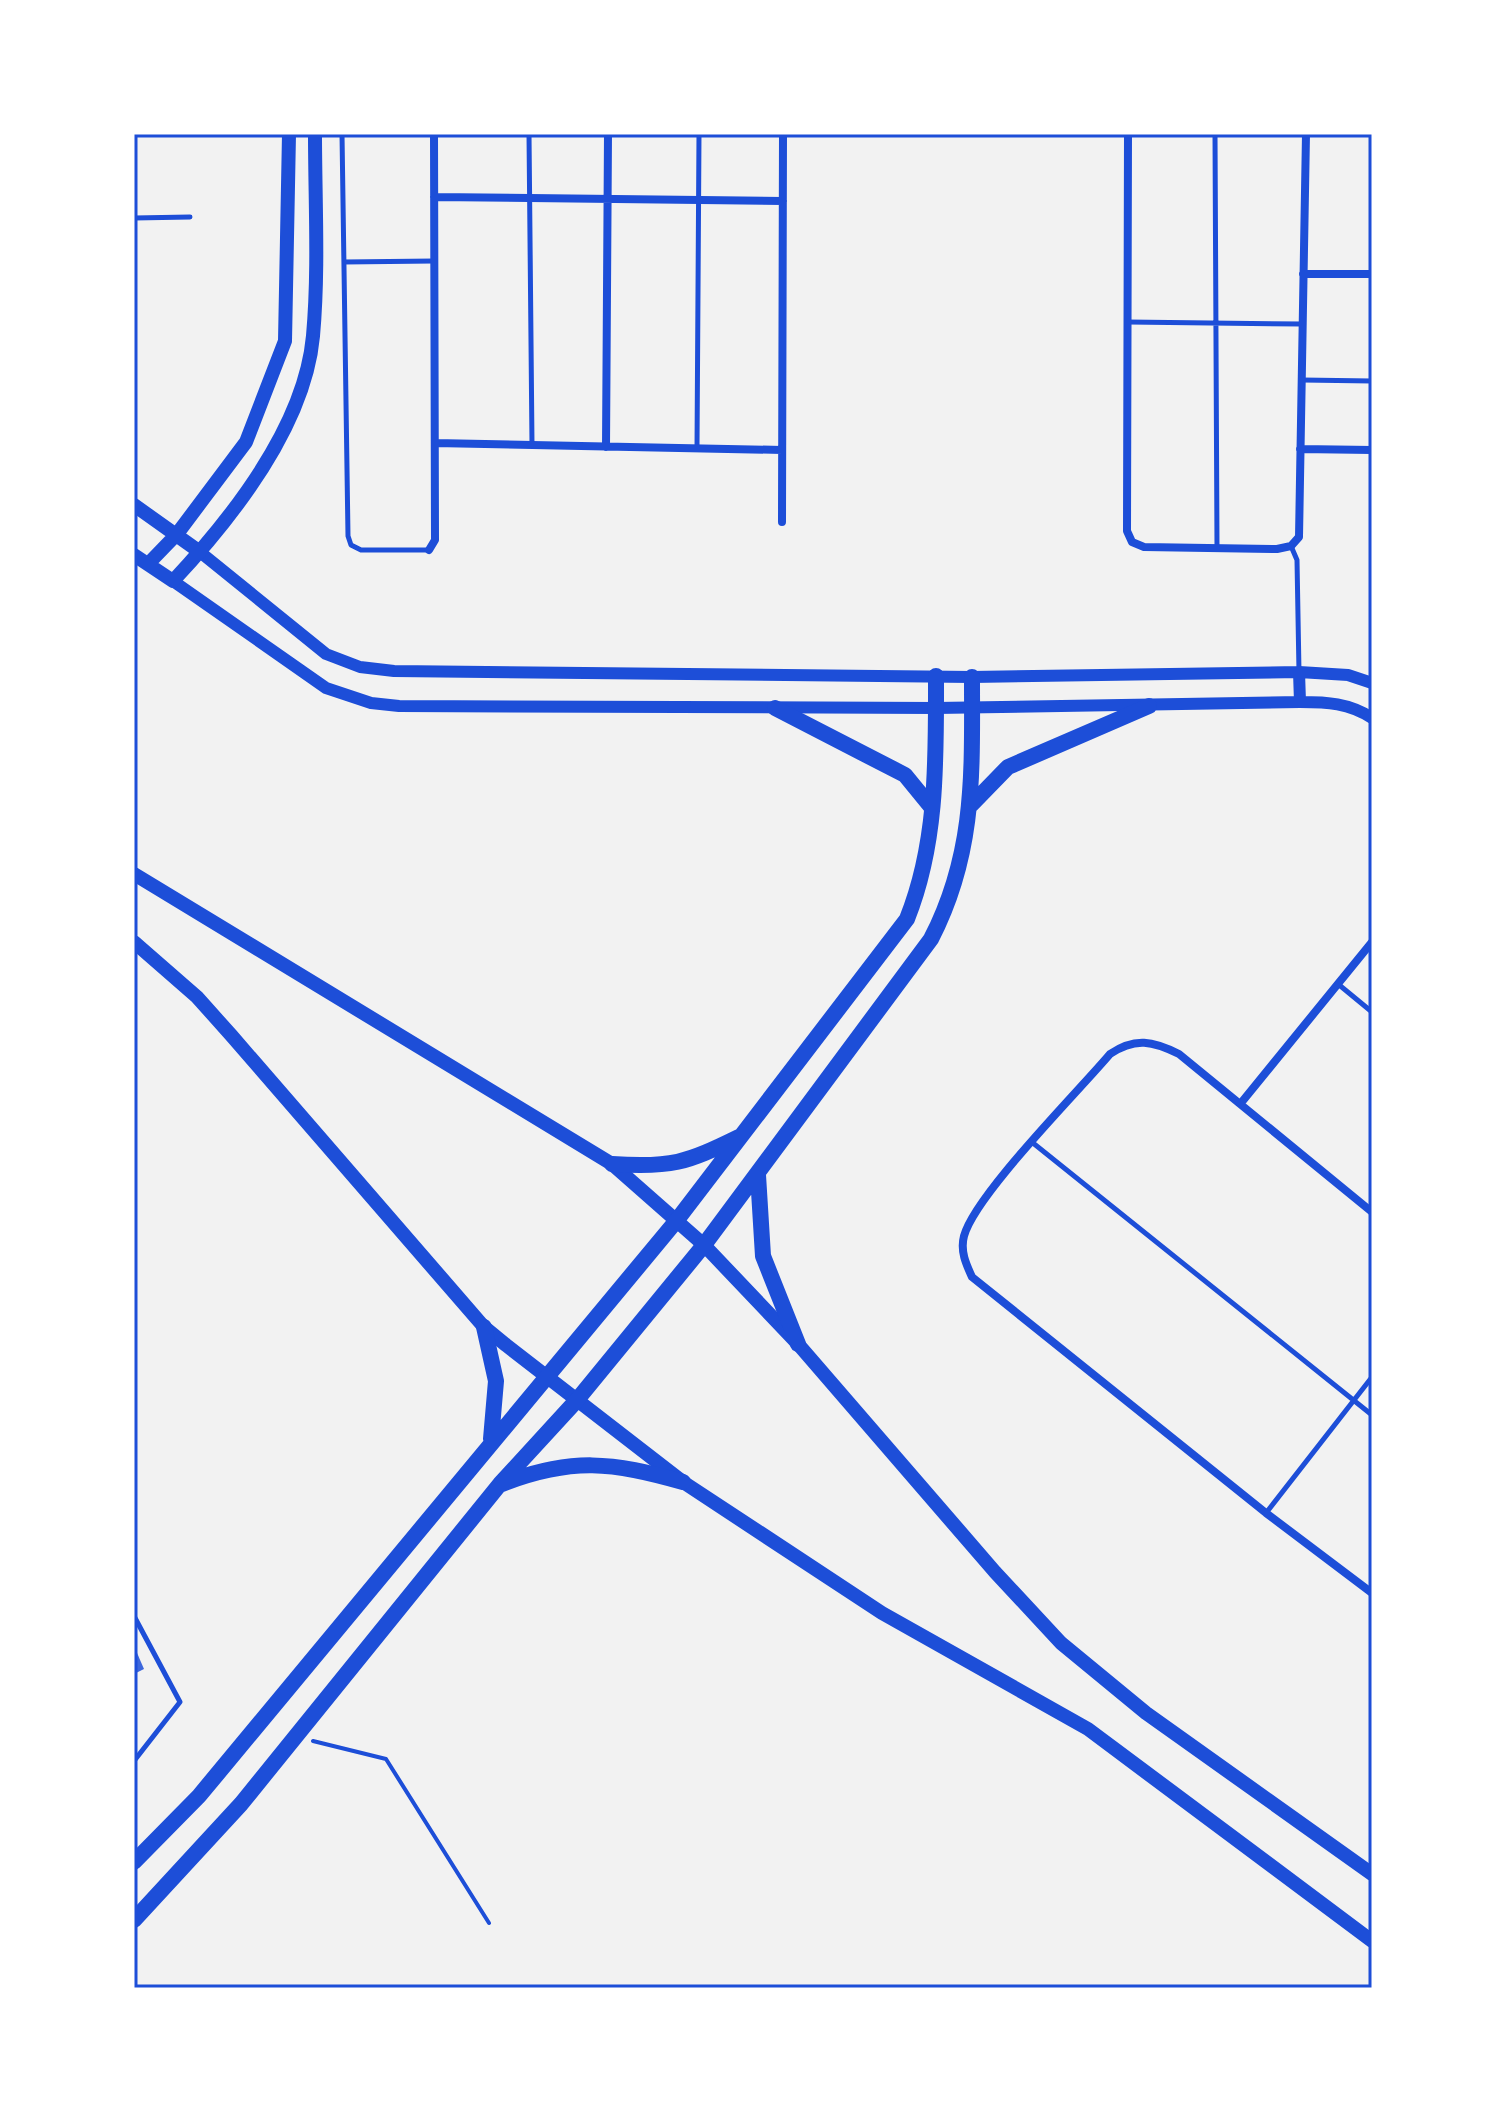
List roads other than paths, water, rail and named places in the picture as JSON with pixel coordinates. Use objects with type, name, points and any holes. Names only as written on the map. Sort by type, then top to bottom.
[{"type":"main road","points":[[148,564],[177,534],[246,442],[285,341],[289,134]]},
{"type":"main road","points":[[134,555],[173,581],[200,552],[269,458],[292,411],[313,338],[315,134]]},
{"type":"main road","points":[[134,505],[200,552]]},
{"type":"main road","points":[[134,1862],[199,1796],[491,1440],[677,1220],[746,1134],[907,919],[927,858],[932,808],[936,676]]},
{"type":"main road","points":[[134,1920],[241,1804],[500,1484],[577,1400],[704,1245],[931,939],[947,909],[963,857],[971,805],[972,677]]},
{"type":"main road","points":[[971,805],[989,782],[1008,767],[1149,706]]},
{"type":"main road","points":[[775,708],[905,775],[932,808]]},
{"type":"main road","points":[[134,874],[612,1164],[704,1245],[798,1344],[995,1572],[1061,1643],[1146,1713],[1372,1874]]},
{"type":"main road","points":[[134,942],[197,997],[223,1025],[484,1327],[683,1482],[882,1613],[1088,1729],[1372,1941]]},
{"type":"main road","points":[[612,1164],[668,1166],[689,1162],[746,1134]]},
{"type":"main road","points":[[758,1175],[763,1256],[798,1344]]},
{"type":"main road","points":[[484,1327],[496,1381],[491,1440]]},
{"type":"main road","points":[[500,1484],[542,1469],[586,1463],[633,1468],[683,1482]]},
{"type":"street","points":[[429,550],[435,540],[434,134]]},
{"type":"street","points":[[606,447],[608,134]]},
{"type":"street","points":[[782,522],[783,134]]},
{"type":"street","points":[[1128,134],[1127,531],[1132,542],[1144,547],[1217,549],[1291,546],[1299,537],[1306,134]]},
{"type":"street","points":[[434,197],[783,201]]},
{"type":"street","points":[[1303,274],[1372,274]]},
{"type":"street","points":[[435,443],[782,450]]},
{"type":"street","points":[[1300,449],[1372,450]]},
{"type":"street","points":[[200,552],[315,646],[360,667],[394,671],[972,677],[1299,672],[1348,675],[1372,683]]},
{"type":"street","points":[[173,581],[308,678],[326,688],[371,703],[452,708],[972,708],[1300,702],[1334,703],[1351,707],[1372,718]]},
{"type":"street","points":[[1299,672],[1300,702]]},
{"type":"street","points":[[1241,1103],[1372,942]]},
{"type":"street","points":[[1372,1212],[1179,1054],[1146,1041],[1126,1044],[1110,1054],[983,1200],[964,1236],[963,1258],[972,1277],[1266,1513],[1372,1593]]},
{"type":"street","points":[[1352,1925],[1372,1949]]},
{"type":"lane","points":[[342,134],[351,545],[361,550],[429,550]]},
{"type":"lane","points":[[529,134],[532,445]]},
{"type":"lane","points":[[697,449],[699,134]]},
{"type":"lane","points":[[1215,134],[1217,549]]},
{"type":"lane","points":[[134,218],[190,217]]},
{"type":"lane","points":[[344,262],[434,261]]},
{"type":"lane","points":[[1128,322],[1302,324]]},
{"type":"lane","points":[[1301,380],[1372,381]]},
{"type":"lane","points":[[1291,546],[1297,560],[1299,672]]},
{"type":"lane","points":[[1338,984],[1372,1012]]},
{"type":"lane","points":[[1033,1143],[1372,1415]]},
{"type":"lane","points":[[1266,1513],[1372,1377]]},
{"type":"lane","points":[[134,1616],[180,1702],[134,1761]]}]
